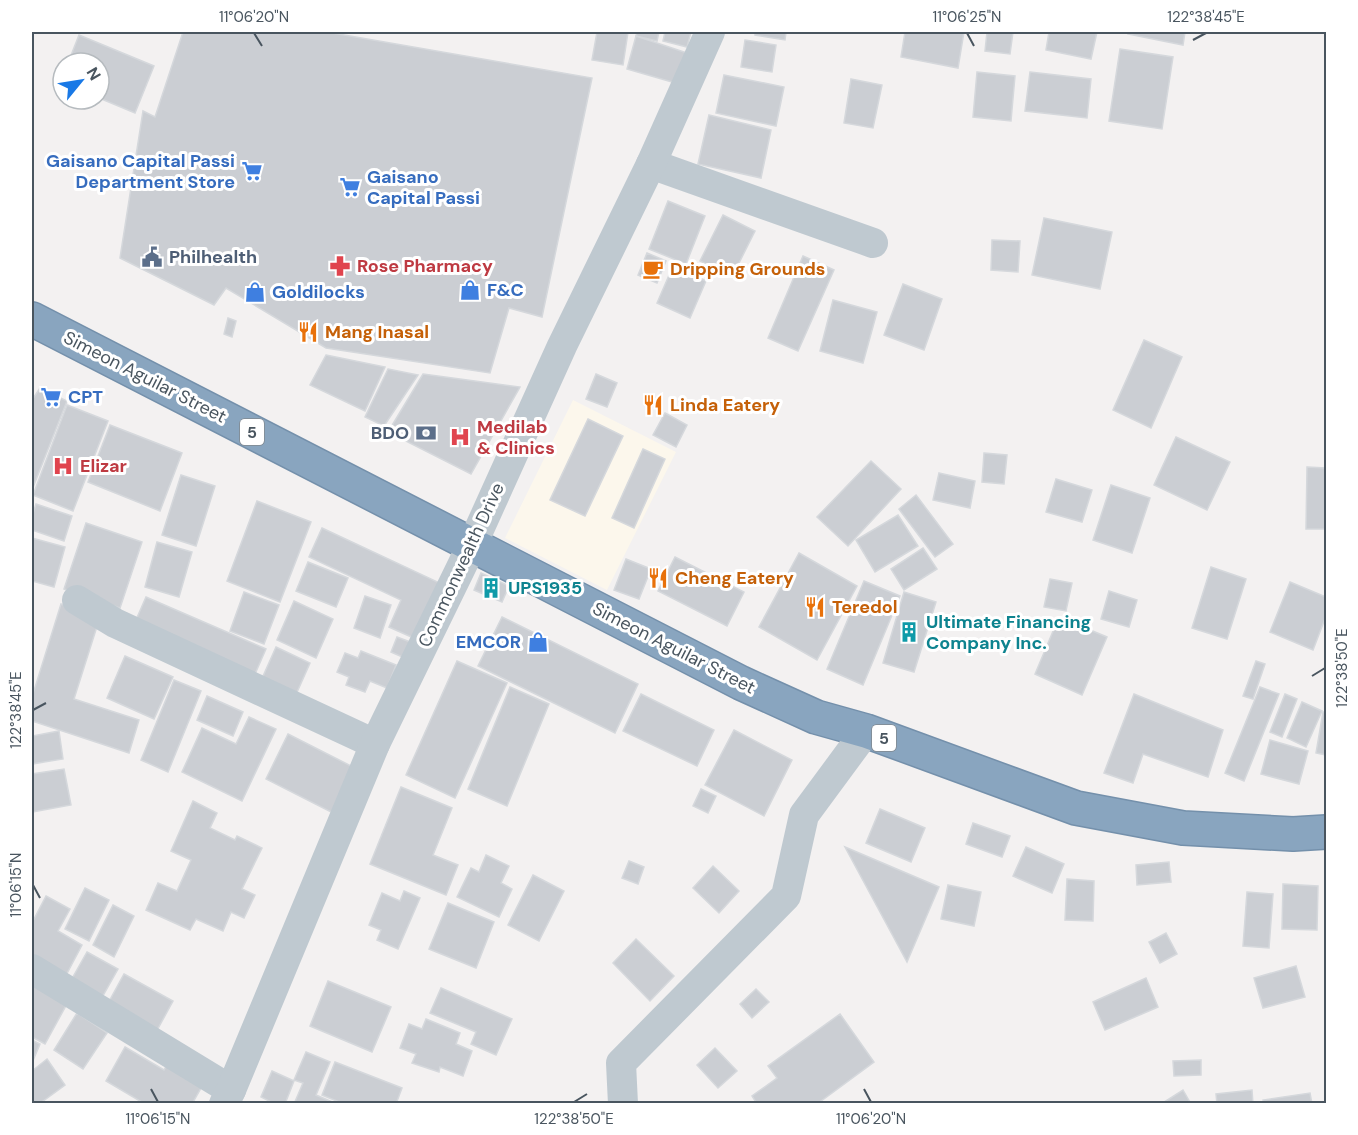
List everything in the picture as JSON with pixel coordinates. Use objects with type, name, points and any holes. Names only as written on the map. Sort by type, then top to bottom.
[{"type":"highway","name":"Simeon Aguilar Street","points":[[32,319],[741,683],[816,717],[866,732],[1076,808],[1183,828],[1293,834],[1326,832]]},
{"type":"street","name":"Commonwealth Drive","points":[[228,1097],[375,744],[472,545],[562,346],[651,164],[710,32]]},
{"type":"street","points":[[651,164],[873,243]]},
{"type":"street","points":[[77,600],[115,623],[375,744]]},
{"type":"street","points":[[622,1104],[621,1063],[786,896],[804,815],[866,732]]},
{"type":"street","points":[[32,969],[228,1097]]},
{"type":"shaded area","points":[[573,400],[676,452],[607,590],[505,538]]},
{"type":"building","name":"Gaisano Capital Passi","points":[[183,32],[327,32],[592,78],[542,317],[509,308],[490,373],[326,348],[226,288],[214,305],[120,258],[143,111],[155,117]]},
{"type":"building","points":[[597,32],[628,32],[623,65],[592,60]]},
{"type":"building","points":[[637,32],[659,32],[657,41],[636,36]]},
{"type":"building","points":[[665,32],[691,32],[687,47],[663,41]]},
{"type":"building","points":[[755,32],[786,32],[785,40],[755,35]]},
{"type":"building","points":[[905,32],[964,32],[958,68],[901,57]]},
{"type":"building","points":[[987,32],[1013,32],[1010,54],[985,51]]},
{"type":"building","points":[[1049,32],[1097,32],[1091,59],[1046,50]]},
{"type":"building","points":[[1129,32],[1185,32],[1183,45],[1128,34]]},
{"type":"building","points":[[79,35],[154,66],[135,113],[111,103],[111,51],[73,51]]},
{"type":"building","points":[[636,36],[687,53],[679,84],[627,69]]},
{"type":"building","points":[[745,40],[776,45],[772,72],[741,67]]},
{"type":"building","points":[[1120,49],[1173,57],[1162,129],[1109,121]]},
{"type":"building","points":[[977,72],[1015,76],[1011,121],[973,117]]},
{"type":"building","points":[[1030,72],[1091,79],[1087,118],[1025,111]]},
{"type":"building","points":[[724,75],[784,87],[776,126],[716,113]]},
{"type":"building","points":[[851,79],[882,85],[873,128],[844,123]]},
{"type":"building","points":[[709,115],[771,130],[761,178],[698,164]]},
{"type":"building","points":[[668,201],[705,216],[686,264],[649,249]]},
{"type":"building","points":[[723,215],[755,231],[732,277],[700,261]]},
{"type":"building","points":[[1044,218],[1112,232],[1100,289],[1032,275]]},
{"type":"building","points":[[992,240],[1020,241],[1018,272],[991,270]]},
{"type":"building","points":[[647,253],[666,261],[657,283],[638,275]]},
{"type":"building","points":[[803,256],[834,270],[798,351],[768,338]]},
{"type":"building","points":[[673,266],[706,281],[690,318],[657,303]]},
{"type":"building","points":[[903,284],[942,299],[924,350],[884,335]]},
{"type":"building","points":[[833,300],[877,312],[863,363],[820,351]]},
{"type":"building","points":[[228,318],[236,321],[232,337],[224,334]]},
{"type":"building","points":[[1144,340],[1182,357],[1151,428],[1113,410]]},
{"type":"building","points":[[326,355],[385,367],[365,411],[310,385]]},
{"type":"building","points":[[388,369],[418,375],[384,426],[365,417]]},
{"type":"building","points":[[423,374],[520,387],[471,474],[388,432]]},
{"type":"building","points":[[596,374],[617,383],[607,407],[586,399]]},
{"type":"building","points":[[40,388],[67,401],[32,490],[32,400]]},
{"type":"building","points":[[67,405],[108,421],[73,511],[33,495]]},
{"type":"building","points":[[665,413],[687,425],[676,447],[653,435]]},
{"type":"building","points":[[588,419],[623,436],[585,516],[550,500]]},
{"type":"building","points":[[110,425],[182,453],[160,511],[88,482]]},
{"type":"building","points":[[1176,437],[1230,462],[1207,510],[1154,485]]},
{"type":"building","points":[[643,449],[665,459],[634,528],[612,518]]},
{"type":"building","points":[[984,453],[1007,455],[1004,484],[982,482]]},
{"type":"building","points":[[871,461],[901,489],[848,546],[817,517]]},
{"type":"building","points":[[1307,467],[1326,468],[1326,529],[1306,529]]},
{"type":"building","points":[[939,473],[975,481],[970,508],[933,500]]},
{"type":"building","points":[[181,475],[215,486],[196,546],[162,535]]},
{"type":"building","points":[[1056,479],[1092,490],[1082,522],[1046,512]]},
{"type":"building","points":[[1111,485],[1150,498],[1132,553],[1093,540]]},
{"type":"building","points":[[916,495],[953,544],[935,557],[899,509]]},
{"type":"building","points":[[257,501],[311,522],[280,602],[227,581]]},
{"type":"building","points":[[36,504],[72,516],[64,541],[32,530],[32,517]]},
{"type":"building","points":[[898,515],[918,546],[875,572],[856,540]]},
{"type":"building","points":[[86,523],[142,542],[120,608],[64,589]]},
{"type":"building","points":[[322,528],[444,585],[418,640],[389,627],[401,600],[309,557]]},
{"type":"building","points":[[32,538],[65,547],[54,587],[32,581]]},
{"type":"building","points":[[157,542],[192,552],[179,597],[145,587]]},
{"type":"building","points":[[923,548],[937,569],[904,590],[891,569]]},
{"type":"building","points":[[799,553],[857,586],[817,660],[759,627]]},
{"type":"building","points":[[675,557],[744,592],[727,626],[658,591]]},
{"type":"building","points":[[626,559],[651,569],[639,599],[614,590]]},
{"type":"building","points":[[308,562],[348,578],[336,607],[296,591]]},
{"type":"building","points":[[1211,567],[1246,579],[1227,639],[1192,628]]},
{"type":"building","name":"UPS1935","points":[[481,573],[509,586],[502,602],[474,590]]},
{"type":"building","points":[[1050,579],[1072,583],[1066,611],[1044,607]]},
{"type":"building","points":[[864,581],[900,596],[863,685],[827,669]]},
{"type":"building","points":[[1290,582],[1326,597],[1326,616],[1313,650],[1270,632]]},
{"type":"building","points":[[1109,591],[1137,600],[1129,627],[1101,619]]},
{"type":"building","points":[[244,592],[279,605],[264,644],[230,631]]},
{"type":"building","name":"Ultimate Financing Company Inc.","points":[[904,592],[936,602],[914,672],[883,663]]},
{"type":"building","points":[[365,596],[391,605],[380,638],[354,628]]},
{"type":"building","points":[[146,597],[266,649],[252,681],[132,629]]},
{"type":"building","points":[[294,601],[333,619],[316,658],[277,640]]},
{"type":"building","points":[[61,604],[100,617],[74,699],[139,720],[129,753],[32,721],[32,697]]},
{"type":"building","points":[[502,617],[638,684],[615,733],[478,666]]},
{"type":"building","points":[[1059,617],[1107,637],[1082,695],[1035,674]]},
{"type":"building","points":[[397,637],[413,643],[407,659],[391,652]]},
{"type":"building","points":[[276,647],[310,663],[294,699],[260,683]]},
{"type":"building","points":[[361,651],[396,665],[387,688],[370,681],[365,692],[346,685],[349,677],[337,672],[345,653],[358,658]]},
{"type":"building","points":[[125,656],[173,677],[154,719],[107,698]]},
{"type":"building","points":[[457,661],[507,683],[455,798],[406,775]]},
{"type":"building","points":[[1256,661],[1265,664],[1253,699],[1243,696]]},
{"type":"building","points":[[174,680],[201,691],[168,772],[141,760]]},
{"type":"building","points":[[510,687],[549,704],[507,806],[468,789]]},
{"type":"building","points":[[1260,687],[1279,694],[1244,781],[1225,773]]},
{"type":"building","points":[[641,694],[714,730],[697,766],[623,731]]},
{"type":"building","points":[[1134,694],[1223,730],[1208,777],[1143,754],[1133,783],[1104,773]]},
{"type":"building","points":[[1285,694],[1297,699],[1282,737],[1270,732]]},
{"type":"building","points":[[207,696],[243,712],[233,736],[197,720]]},
{"type":"building","points":[[1302,702],[1322,711],[1306,747],[1287,738]]},
{"type":"building","points":[[1323,712],[1326,712],[1326,755],[1316,753]]},
{"type":"building","points":[[249,717],[276,729],[242,801],[182,772],[202,728],[236,744]]},
{"type":"building","points":[[734,730],[792,760],[764,816],[705,785]]},
{"type":"building","points":[[59,731],[63,759],[32,764],[32,736]]},
{"type":"building","points":[[288,734],[359,770],[337,815],[266,779]]},
{"type":"building","points":[[1270,740],[1308,751],[1299,784],[1261,774]]},
{"type":"building","points":[[64,769],[71,805],[32,812],[32,774]]},
{"type":"building","points":[[401,787],[452,808],[433,855],[458,865],[446,895],[370,864]]},
{"type":"building","points":[[701,789],[716,796],[708,813],[693,806]]},
{"type":"building","points":[[193,801],[217,813],[210,828],[235,840],[237,836],[262,848],[242,889],[255,895],[244,918],[231,912],[223,931],[196,919],[190,930],[146,910],[158,883],[177,891],[191,860],[171,851]]},
{"type":"building","points":[[880,809],[925,828],[911,862],[866,843]]},
{"type":"building","points":[[973,823],[1010,836],[1002,857],[966,844]]},
{"type":"building","points":[[845,847],[939,887],[907,962]]},
{"type":"building","points":[[1026,847],[1064,864],[1052,893],[1013,876]]},
{"type":"building","points":[[486,855],[509,866],[501,883],[512,889],[499,917],[457,897],[471,868],[479,872]]},
{"type":"building","points":[[629,861],[644,867],[638,884],[622,878]]},
{"type":"building","points":[[1169,862],[1171,882],[1137,885],[1136,865]]},
{"type":"building","points":[[713,866],[739,891],[719,913],[693,888]]},
{"type":"building","points":[[533,875],[564,891],[539,941],[508,925]]},
{"type":"building","points":[[1067,879],[1094,881],[1093,921],[1065,920]]},
{"type":"building","points":[[1283,884],[1318,886],[1317,930],[1282,929]]},
{"type":"building","points":[[948,885],[981,892],[974,926],[941,919]]},
{"type":"building","points":[[85,888],[109,900],[89,941],[65,929]]},
{"type":"building","points":[[404,891],[420,898],[398,949],[377,940],[381,930],[369,925],[382,893],[400,901]]},
{"type":"building","points":[[1247,892],[1273,894],[1269,948],[1243,946]]},
{"type":"building","points":[[46,896],[70,909],[58,931],[82,945],[63,981],[32,963],[32,923]]},
{"type":"building","points":[[448,903],[494,922],[476,968],[429,949]]},
{"type":"building","points":[[113,905],[134,916],[114,957],[93,945]]},
{"type":"building","points":[[1166,933],[1177,954],[1160,963],[1149,942]]},
{"type":"building","points":[[636,939],[674,976],[650,1001],[613,963]]},
{"type":"building","points":[[87,952],[118,969],[100,1001],[69,984]]},
{"type":"building","points":[[1296,966],[1305,997],[1263,1008],[1254,978]]},
{"type":"building","points":[[124,974],[173,1001],[155,1034],[106,1007]]},
{"type":"building","points":[[1146,978],[1158,1007],[1105,1030],[1093,1002]]},
{"type":"building","points":[[328,981],[391,1007],[372,1052],[310,1026]]},
{"type":"building","points":[[32,983],[68,1002],[45,1044],[32,1037]]},
{"type":"building","points":[[441,988],[512,1019],[496,1055],[471,1044],[476,1032],[430,1013]]},
{"type":"building","points":[[756,989],[769,1002],[752,1018],[740,1004]]},
{"type":"building","points":[[77,1013],[107,1033],[83,1069],[54,1050]]},
{"type":"building","points":[[840,1014],[874,1062],[817,1104],[757,1104],[752,1096],[777,1078],[768,1066]]},
{"type":"building","points":[[426,1019],[460,1033],[456,1044],[472,1051],[463,1076],[440,1067],[439,1072],[412,1063],[416,1054],[400,1048],[409,1024],[422,1029]]},
{"type":"building","points":[[32,1040],[40,1044],[32,1063]]},
{"type":"building","points":[[125,1047],[164,1070],[169,1061],[205,1081],[192,1104],[145,1104],[106,1081]]},
{"type":"building","points":[[715,1048],[737,1071],[718,1088],[697,1065]]},
{"type":"building","points":[[306,1052],[330,1062],[316,1095],[337,1104],[294,1104],[303,1083],[294,1080]]},
{"type":"building","points":[[47,1059],[65,1085],[39,1104],[32,1104],[32,1071]]},
{"type":"building","points":[[1201,1060],[1201,1075],[1174,1076],[1173,1061]]},
{"type":"building","points":[[335,1062],[402,1088],[396,1104],[344,1104],[322,1095]]},
{"type":"building","points":[[272,1071],[294,1081],[285,1104],[275,1104],[261,1097]]},
{"type":"building","points":[[1183,1090],[1191,1104],[1161,1104]]},
{"type":"building","points":[[1252,1090],[1253,1104],[1217,1104],[1216,1094]]},
{"type":"building","points":[[1310,1093],[1312,1104],[1264,1104],[1263,1100]]},
{"type":"place","name":"Gaisano Capital Passi Department Store","points":[[252,171]]},
{"type":"place","name":"Gaisano Capital Passi","points":[[350,187]]},
{"type":"place","name":"Philhealth","points":[[152,257]]},
{"type":"place","name":"Rose Pharmacy","points":[[340,266]]},
{"type":"place","name":"Dripping Grounds","points":[[653,269]]},
{"type":"place","name":"F&C","points":[[470,290]]},
{"type":"place","name":"Goldilocks","points":[[255,292]]},
{"type":"place","name":"Mang Inasal","points":[[308,332]]},
{"type":"place","name":"CPT","points":[[51,397]]},
{"type":"place","name":"Linda Eatery","points":[[653,405]]},
{"type":"place","name":"BDO","points":[[426,433]]},
{"type":"place","name":"Medilab & Clinics","points":[[460,437]]},
{"type":"place","name":"Elizar","points":[[63,466]]},
{"type":"place","name":"Cheng Eatery","points":[[658,578]]},
{"type":"place","name":"UPS1935","points":[[491,588]]},
{"type":"place","name":"Teredol","points":[[815,607]]},
{"type":"place","name":"Ultimate Financing Company Inc.","points":[[909,632]]},
{"type":"place","name":"EMCOR","points":[[538,642]]}]
